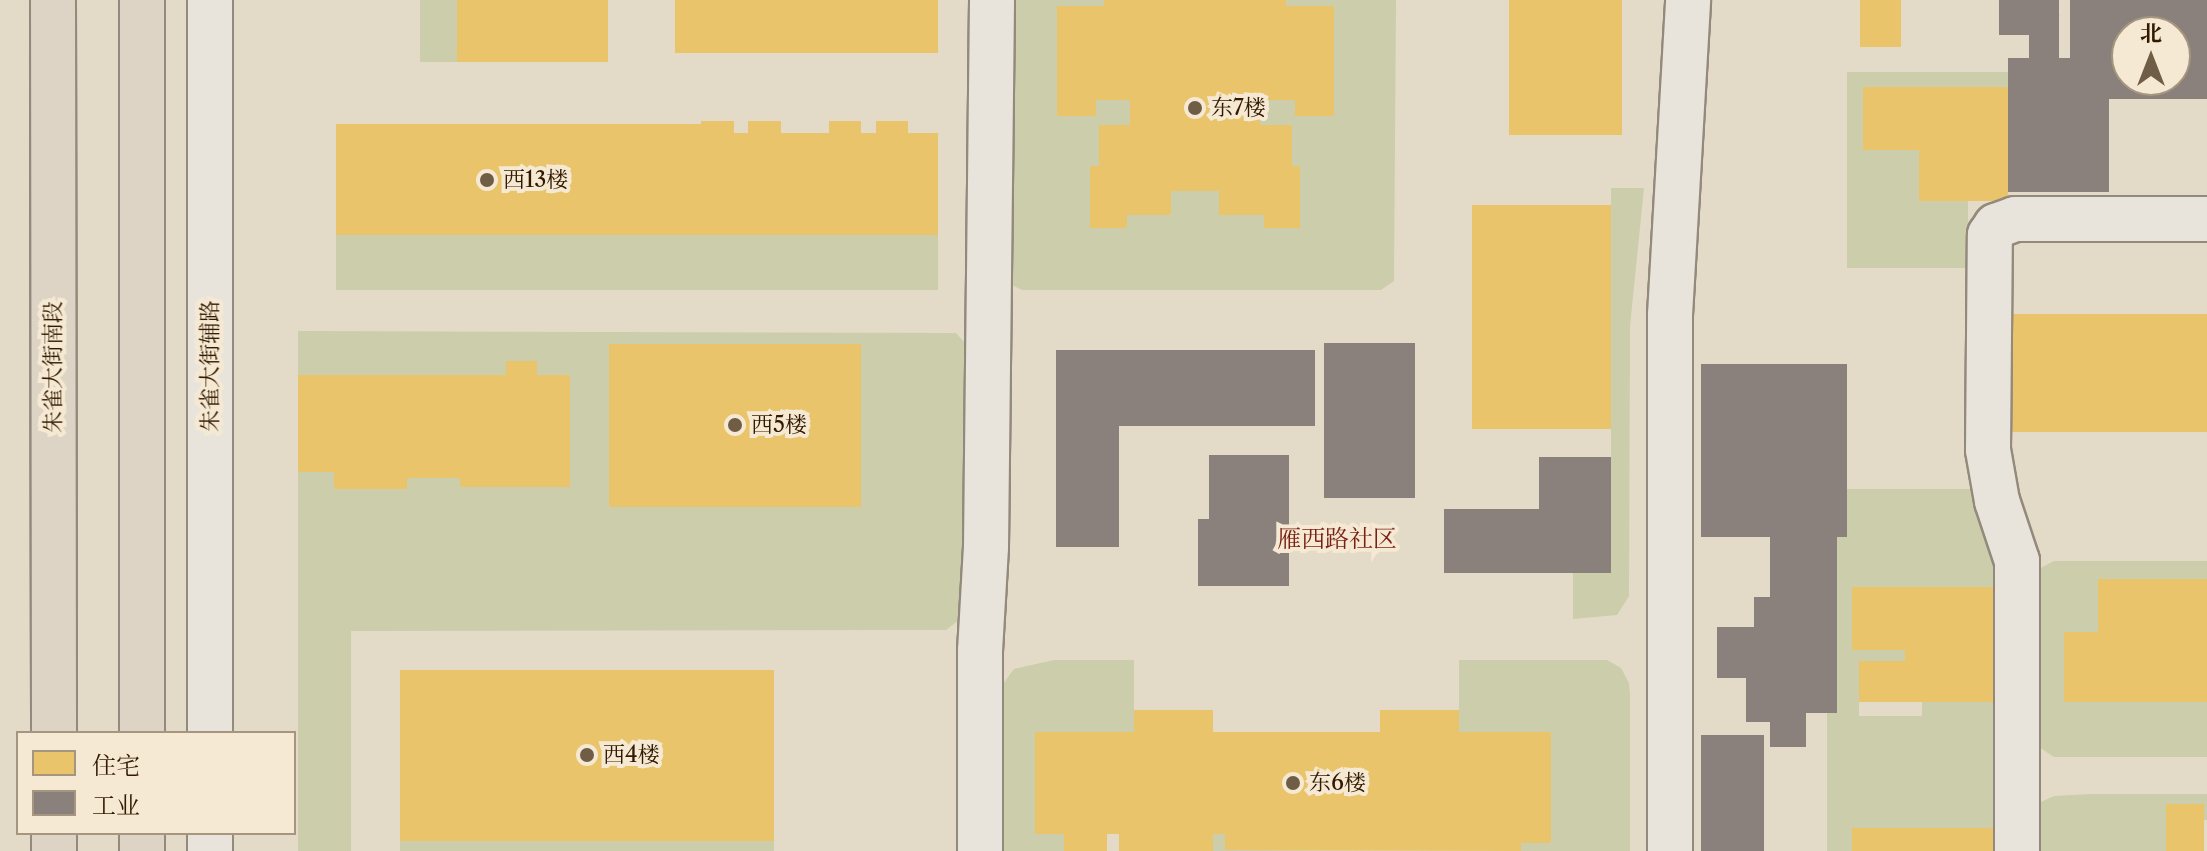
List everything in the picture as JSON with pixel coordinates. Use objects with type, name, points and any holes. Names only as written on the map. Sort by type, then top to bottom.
[{"type":"main road","name":"朱雀大街南段","points":[[53,0],[54,731]]},
{"type":"main road","points":[[142,0],[142,731]]},
{"type":"street","name":"朱雀大街辅路","points":[[210,0],[210,731]]},
{"type":"street","points":[[980,851],[980,651],[986,547],[992,0]]},
{"type":"street","points":[[1670,851],[1670,315],[1688,0]]},
{"type":"street","points":[[2017,851],[2017,561],[1992,484],[1988,450],[1990,235],[1996,226],[2015,219],[2207,219]]},
{"type":"green space","points":[[420,0],[457,0],[457,62],[420,62]]},
{"type":"green space","points":[[1012,0],[1104,0],[1104,6],[1057,7],[1057,116],[1096,116],[1096,100],[1130,100],[1130,125],[1099,126],[1099,166],[1090,167],[1090,228],[1127,228],[1127,215],[1171,215],[1171,191],[1219,191],[1219,215],[1264,215],[1264,228],[1299,228],[1292,166],[1292,126],[1260,125],[1260,100],[1295,100],[1295,116],[1334,116],[1334,7],[1286,6],[1286,0],[1396,0],[1394,281],[1381,290],[1022,290],[1012,285],[1009,279]]},
{"type":"green space","points":[[1847,72],[2008,72],[2008,87],[1863,87],[1863,150],[1919,150],[1919,201],[1968,201],[1968,268],[1847,268]]},
{"type":"green space","points":[[1611,188],[1644,188],[1630,326],[1629,596],[1617,615],[1573,619],[1573,573],[1611,572]]},
{"type":"green space","points":[[336,235],[938,235],[938,290],[336,290]]},
{"type":"green space","points":[[298,331],[956,333],[964,342],[966,362],[966,549],[959,620],[946,630],[351,631],[351,851],[298,851],[298,472],[334,472],[334,489],[407,489],[407,478],[460,478],[461,487],[570,487],[570,375],[537,375],[537,361],[506,361],[506,375],[298,375]],"holes":[[[609,344],[861,344],[861,507],[609,507]]]},
{"type":"green space","points":[[1847,489],[1974,489],[2003,587],[1852,587],[1852,650],[1905,650],[1905,661],[1859,662],[1859,716],[1922,716],[1922,702],[2003,702],[2003,828],[1852,828],[1852,851],[1827,851],[1827,713],[1837,712],[1837,537],[1847,536]]},
{"type":"green space","points":[[2054,561],[2207,561],[2207,579],[2098,579],[2098,632],[2064,632],[2064,701],[2207,702],[2207,757],[2054,757],[2036,745],[2033,579],[2039,569]]},
{"type":"green space","points":[[1054,660],[1134,660],[1134,732],[1035,732],[1035,833],[1064,834],[1064,851],[1000,851],[1000,688],[1014,669]]},
{"type":"green space","points":[[1459,660],[1607,660],[1621,668],[1629,683],[1630,695],[1630,851],[1521,851],[1521,843],[1551,843],[1551,732],[1459,732]]},
{"type":"green space","points":[[2207,794],[2207,820],[2204,820],[2204,804],[2166,804],[2166,851],[2032,851],[2039,803],[2054,796]]},
{"type":"green space","points":[[1213,834],[1225,834],[1225,850],[1370,851],[1213,851]]},
{"type":"green space","points":[[400,841],[774,841],[774,851],[400,851]]},
{"type":"building: 住宅","points":[[457,0],[608,0],[608,62],[457,62]]},
{"type":"building: 住宅","points":[[675,0],[938,0],[938,53],[675,53]]},
{"type":"building: 住宅","name":"东7楼","points":[[1104,0],[1286,0],[1286,6],[1334,6],[1334,116],[1295,116],[1295,100],[1260,100],[1260,125],[1292,125],[1292,166],[1300,166],[1300,228],[1264,228],[1264,215],[1219,215],[1219,191],[1171,191],[1171,215],[1127,215],[1127,228],[1090,228],[1090,166],[1099,166],[1099,125],[1130,125],[1130,100],[1096,100],[1096,116],[1057,116],[1057,6],[1104,6]]},
{"type":"building: 住宅","points":[[1509,0],[1622,0],[1622,135],[1509,135]]},
{"type":"building: 住宅","points":[[1860,0],[1901,0],[1901,47],[1860,47]]},
{"type":"building: 住宅","points":[[1863,87],[2008,87],[2008,201],[1919,201],[1919,150],[1863,150]]},
{"type":"building: 住宅","points":[[701,121],[734,121],[734,133],[748,133],[748,121],[781,121],[781,133],[829,133],[829,121],[861,121],[861,133],[876,133],[876,121],[908,121],[908,133],[938,133],[938,235],[336,235],[336,124],[701,124]]},
{"type":"building: 住宅","points":[[1472,205],[1611,205],[1611,429],[1472,429]]},
{"type":"building: 住宅","points":[[2007,314],[2207,314],[2207,432],[2007,432]]},
{"type":"building: 住宅","name":"西5楼","points":[[609,344],[861,344],[861,507],[609,507]]},
{"type":"building: 住宅","points":[[506,361],[537,361],[537,375],[570,375],[570,487],[460,487],[460,478],[407,478],[407,489],[334,489],[334,472],[298,472],[298,375],[506,375]]},
{"type":"building: 住宅","points":[[2098,579],[2207,579],[2207,702],[2064,702],[2064,632],[2098,632]]},
{"type":"building: 住宅","points":[[1852,587],[2003,587],[2003,702],[1859,702],[1859,661],[1905,661],[1905,650],[1852,650]]},
{"type":"building: 住宅","name":"西4楼","points":[[400,670],[774,670],[774,841],[400,841]]},
{"type":"building: 住宅","name":"东6楼","points":[[1134,710],[1213,710],[1213,732],[1380,732],[1380,710],[1459,710],[1459,732],[1551,732],[1551,843],[1521,843],[1521,851],[1225,850],[1225,834],[1213,834],[1213,851],[1119,851],[1119,834],[1107,834],[1107,851],[1064,851],[1064,834],[1035,834],[1035,732],[1134,732]]},
{"type":"building: 住宅","points":[[2166,804],[2204,804],[2204,851],[2166,851]]},
{"type":"building: 住宅","points":[[1852,828],[2003,828],[2003,851],[1852,851]]},
{"type":"building: 工业","points":[[1999,0],[2059,0],[2059,58],[2070,58],[2070,0],[2207,0],[2207,99],[2109,99],[2109,192],[2008,192],[2008,58],[2029,58],[2029,35],[1999,35]]},
{"type":"building: 工业","points":[[1324,343],[1415,343],[1415,498],[1324,498]]},
{"type":"building: 工业","points":[[1056,350],[1315,350],[1315,426],[1119,426],[1119,547],[1056,547]]},
{"type":"building: 工业","points":[[1701,364],[1847,364],[1847,537],[1837,537],[1837,713],[1806,713],[1806,747],[1770,747],[1770,722],[1746,722],[1746,678],[1717,678],[1717,627],[1754,627],[1754,597],[1770,597],[1770,537],[1701,537]]},
{"type":"building: 工业","points":[[1209,455],[1289,455],[1289,586],[1198,586],[1198,519],[1209,519]]},
{"type":"building: 工业","points":[[1539,457],[1611,457],[1611,573],[1444,573],[1444,509],[1539,509]]},
{"type":"building: 工业","points":[[1701,735],[1764,735],[1764,851],[1701,851]]},
{"type":"place","name":"东7楼","points":[[1195,108]]},
{"type":"place","name":"西13楼","points":[[487,180]]},
{"type":"place","name":"西5楼","points":[[735,425]]},
{"type":"place","name":"西4楼","points":[[587,755]]},
{"type":"place","name":"东6楼","points":[[1293,783]]},
{"type":"district","name":"雁西路社区","points":[[1337,539]]}]
